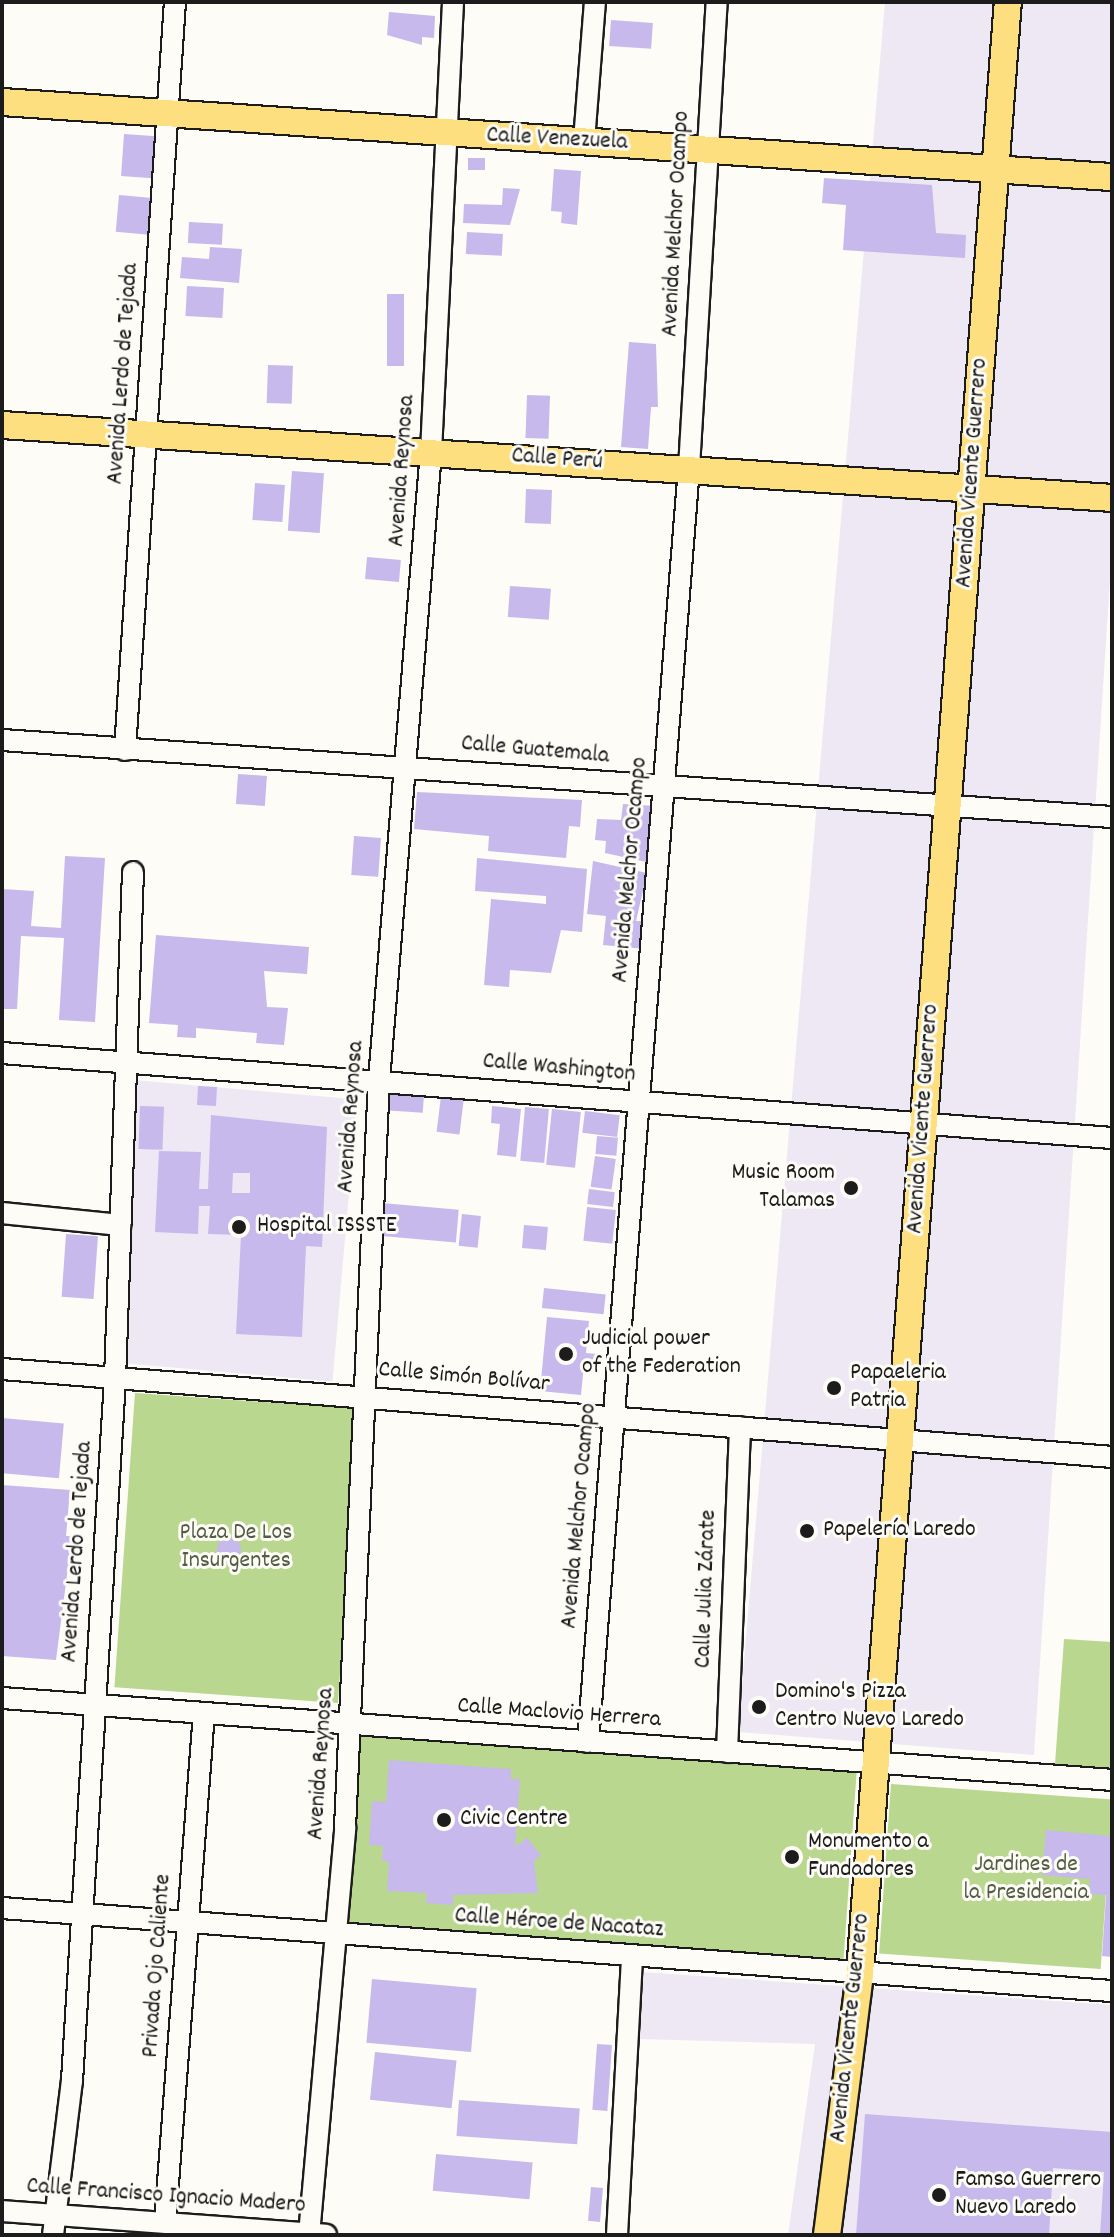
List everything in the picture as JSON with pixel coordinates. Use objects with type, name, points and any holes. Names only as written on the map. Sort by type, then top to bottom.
[{"type":"main road","name":"Avenida Vicente Guerrero","points":[[827,2235],[860,1973],[1008,2]]},
{"type":"main road","name":"Calle Venezuela","points":[[2,102],[1112,177]]},
{"type":"main road","name":"Calle Perú","points":[[2,425],[972,486],[1112,498]]},
{"type":"street","name":"Avenida Lerdo de Tejada","points":[[125,750],[175,2]]},
{"type":"street","name":"Avenida Reynosa","points":[[315,2235],[351,1724],[379,1080],[431,452],[450,134],[453,2]]},
{"type":"street","points":[[584,141],[595,2]]},
{"type":"street","name":"Avenida Melchor Ocampo","points":[[588,1742],[689,468],[717,2]]},
{"type":"street","name":"Calle Guatemala","points":[[2,740],[1112,817]]},
{"type":"street","name":"Avenida Lerdo de Tejada","points":[[54,2225],[80,1914],[115,1379],[133,872]]},
{"type":"street","name":"Calle Washington","points":[[2,1053],[1112,1138]]},
{"type":"street","points":[[2,1213],[120,1225]]},
{"type":"street","name":"Calle Simón Bolívar","points":[[2,1369],[366,1395],[614,1419],[900,1438],[1112,1457]]},
{"type":"street","name":"Calle Julia Zárate","points":[[727,1752],[740,1427]]},
{"type":"street","name":"Calle Maclovio Herrera","points":[[2,1698],[1112,1780]]},
{"type":"street","name":"Privada Ojo Caliente","points":[[165,2222],[204,1713]]},
{"type":"street","name":"Calle Héroe de Nacataz","points":[[2,1908],[1112,1991]]},
{"type":"street","points":[[617,2235],[632,1955]]},
{"type":"street","name":"Calle Francisco Ignacio Madero","points":[[2,2211],[54,2225],[165,2222],[315,2235]]},
{"type":"shaded area","points":[[885,2],[1112,2],[1112,548],[1034,1755],[738,1732]]},
{"type":"shaded area","name":"Hospital ISSSTE","points":[[134,1080],[357,1100],[332,1381],[109,1362]]},
{"type":"shaded area","points":[[642,1972],[1112,2005],[1112,2235],[788,2235],[815,2044],[639,2039]]},
{"type":"green space","name":"Plaza De Los Insurgentes","points":[[135,1393],[358,1409],[338,1703],[114,1687]]},
{"type":"green space","points":[[1064,1639],[1112,1642],[1112,1768],[1055,1764]]},
{"type":"green space","points":[[359,1735],[857,1770],[843,1962],[346,1928]]},
{"type":"green space","name":"Jardines de la Presidencia","points":[[891,1784],[1112,1799],[1101,1969],[879,1954]]},
{"type":"building","points":[[389,12],[435,16],[434,38],[422,37],[422,45],[387,35]]},
{"type":"building","points":[[611,20],[653,23],[651,49],[609,46]]},
{"type":"building","points":[[124,134],[156,136],[153,178],[121,176]]},
{"type":"building","points":[[468,158],[485,158],[485,170],[468,170]]},
{"type":"building","points":[[554,169],[581,171],[577,225],[561,223],[562,212],[551,211]]},
{"type":"building","points":[[824,178],[932,185],[936,233],[966,235],[965,258],[843,250],[846,205],[822,203]]},
{"type":"building","points":[[503,188],[520,189],[510,225],[463,223],[464,204],[502,205]]},
{"type":"building","points":[[119,195],[155,198],[152,235],[116,232]]},
{"type":"building","points":[[189,222],[223,224],[222,245],[188,243]]},
{"type":"building","points":[[467,232],[503,234],[502,256],[466,254]]},
{"type":"building","points":[[210,247],[242,249],[239,283],[180,278],[182,257],[209,259]]},
{"type":"building","points":[[187,286],[224,288],[222,318],[185,316]]},
{"type":"building","points":[[387,294],[404,294],[404,366],[387,366]]},
{"type":"building","points":[[629,342],[656,344],[658,407],[651,407],[648,449],[621,447]]},
{"type":"building","points":[[268,365],[293,366],[292,404],[267,403]]},
{"type":"building","points":[[527,395],[550,396],[548,439],[525,438]]},
{"type":"building","points":[[292,471],[324,473],[320,533],[288,531]]},
{"type":"building","points":[[255,483],[285,485],[282,522],[252,520]]},
{"type":"building","points":[[526,489],[552,490],[551,524],[525,523]]},
{"type":"building","points":[[367,557],[401,560],[399,582],[365,579]]},
{"type":"building","points":[[510,586],[551,589],[549,620],[508,617]]},
{"type":"building","points":[[238,774],[267,776],[265,806],[236,804]]},
{"type":"building","points":[[417,792],[582,800],[580,827],[569,826],[566,858],[488,851],[489,836],[414,829]]},
{"type":"building","points":[[623,804],[655,806],[651,863],[605,853],[606,841],[595,840],[597,819],[621,820]]},
{"type":"building","points":[[354,836],[381,838],[378,877],[351,875]]},
{"type":"building","points":[[65,856],[105,858],[95,1022],[59,1020],[64,938],[21,936],[17,1009],[2,1009],[2,889],[34,891],[31,926],[61,928]]},
{"type":"building","points":[[477,858],[587,869],[582,932],[561,930],[551,973],[510,970],[509,987],[484,985],[491,899],[546,904],[546,896],[475,891]]},
{"type":"building","points":[[593,861],[647,873],[636,921],[648,921],[645,949],[603,945],[606,916],[587,914]]},
{"type":"building","points":[[156,935],[309,947],[307,974],[264,971],[267,1007],[288,1008],[284,1045],[256,1043],[257,1033],[196,1028],[196,1038],[177,1037],[178,1025],[149,1023]]},
{"type":"building","points":[[198,1086],[217,1087],[216,1106],[197,1105]]},
{"type":"building","points":[[383,1093],[424,1096],[423,1113],[382,1110]]},
{"type":"building","points":[[441,1096],[464,1099],[459,1135],[437,1132]]},
{"type":"building","points":[[140,1106],[164,1107],[162,1150],[138,1149]]},
{"type":"building","points":[[492,1106],[521,1109],[516,1157],[497,1155],[500,1124],[491,1123]]},
{"type":"building","points":[[525,1107],[549,1109],[544,1163],[520,1161]]},
{"type":"building","points":[[552,1109],[581,1112],[575,1168],[546,1165]]},
{"type":"building","points":[[585,1111],[620,1115],[617,1137],[582,1133]]},
{"type":"building","points":[[211,1115],[327,1127],[322,1247],[306,1246],[302,1337],[236,1334],[241,1235],[208,1234],[210,1206],[199,1206],[198,1234],[155,1232],[159,1151],[201,1152],[199,1189],[208,1189]],"holes":[[[233,1173],[250,1173],[250,1193],[232,1193]]]},
{"type":"building","points":[[597,1136],[618,1138],[616,1156],[595,1154]]},
{"type":"building","points":[[595,1156],[616,1159],[611,1190],[591,1187]]},
{"type":"building","points":[[589,1189],[615,1192],[613,1207],[587,1204]]},
{"type":"building","points":[[382,1203],[459,1210],[456,1243],[379,1236]]},
{"type":"building","points":[[587,1207],[616,1210],[612,1244],[583,1241]]},
{"type":"building","points":[[462,1214],[481,1216],[478,1248],[459,1246]]},
{"type":"building","points":[[524,1225],[548,1227],[546,1250],[522,1248]]},
{"type":"building","points":[[66,1234],[98,1236],[94,1299],[62,1297]]},
{"type":"building","points":[[544,1288],[606,1294],[604,1314],[542,1308]]},
{"type":"building","points":[[547,1317],[589,1321],[586,1353],[597,1354],[596,1365],[584,1364],[581,1395],[540,1391]]},
{"type":"building","points":[[2,1418],[64,1423],[59,1478],[2,1473]]},
{"type":"building","points":[[2,1485],[70,1490],[66,1536],[72,1536],[56,1660],[2,1656]]},
{"type":"building","points":[[229,1538],[240,1545],[241,1550],[234,1561],[229,1562],[218,1555],[217,1550],[224,1539]]},
{"type":"building","name":"Civic Centre","points":[[389,1760],[511,1769],[511,1779],[520,1779],[515,1847],[527,1838],[541,1855],[534,1861],[538,1893],[453,1895],[453,1905],[426,1903],[427,1893],[387,1891],[389,1862],[382,1861],[383,1846],[369,1845],[372,1801],[386,1802]]},
{"type":"building","points":[[1046,1830],[1112,1836],[1112,1957],[1102,1956],[1106,1895],[1089,1894],[1090,1879],[1042,1875]]},
{"type":"building","points":[[372,1979],[477,1988],[471,2052],[366,2043]]},
{"type":"building","points":[[597,2044],[612,2045],[607,2111],[592,2110]]},
{"type":"building","points":[[375,2052],[457,2061],[452,2108],[370,2100]]},
{"type":"building","points":[[459,2100],[580,2108],[577,2144],[456,2136]]},
{"type":"building","points":[[865,2114],[1112,2132],[1112,2235],[1100,2235],[1104,2172],[1053,2168],[1049,2235],[856,2235]]},
{"type":"building","points":[[436,2154],[533,2162],[529,2199],[433,2191]]},
{"type":"building","points":[[591,2187],[603,2188],[600,2222],[588,2221]]},
{"type":"place","name":"Music Room Talamas","points":[[851,1188]]},
{"type":"place","name":"Hospital ISSSTE","points":[[239,1227]]},
{"type":"place","name":"Judicial power of the Federation","points":[[566,1354]]},
{"type":"place","name":"Papaeleria Patria","points":[[834,1388]]},
{"type":"place","name":"Papelería Laredo","points":[[807,1531]]},
{"type":"place","name":"Domino's Pizza Centro Nuevo Laredo","points":[[759,1707]]},
{"type":"place","name":"Civic Centre","points":[[444,1820]]},
{"type":"place","name":"Monumento a Fundadores","points":[[792,1857]]},
{"type":"place","name":"Famsa Guerrero Nuevo Laredo","points":[[939,2195]]}]
